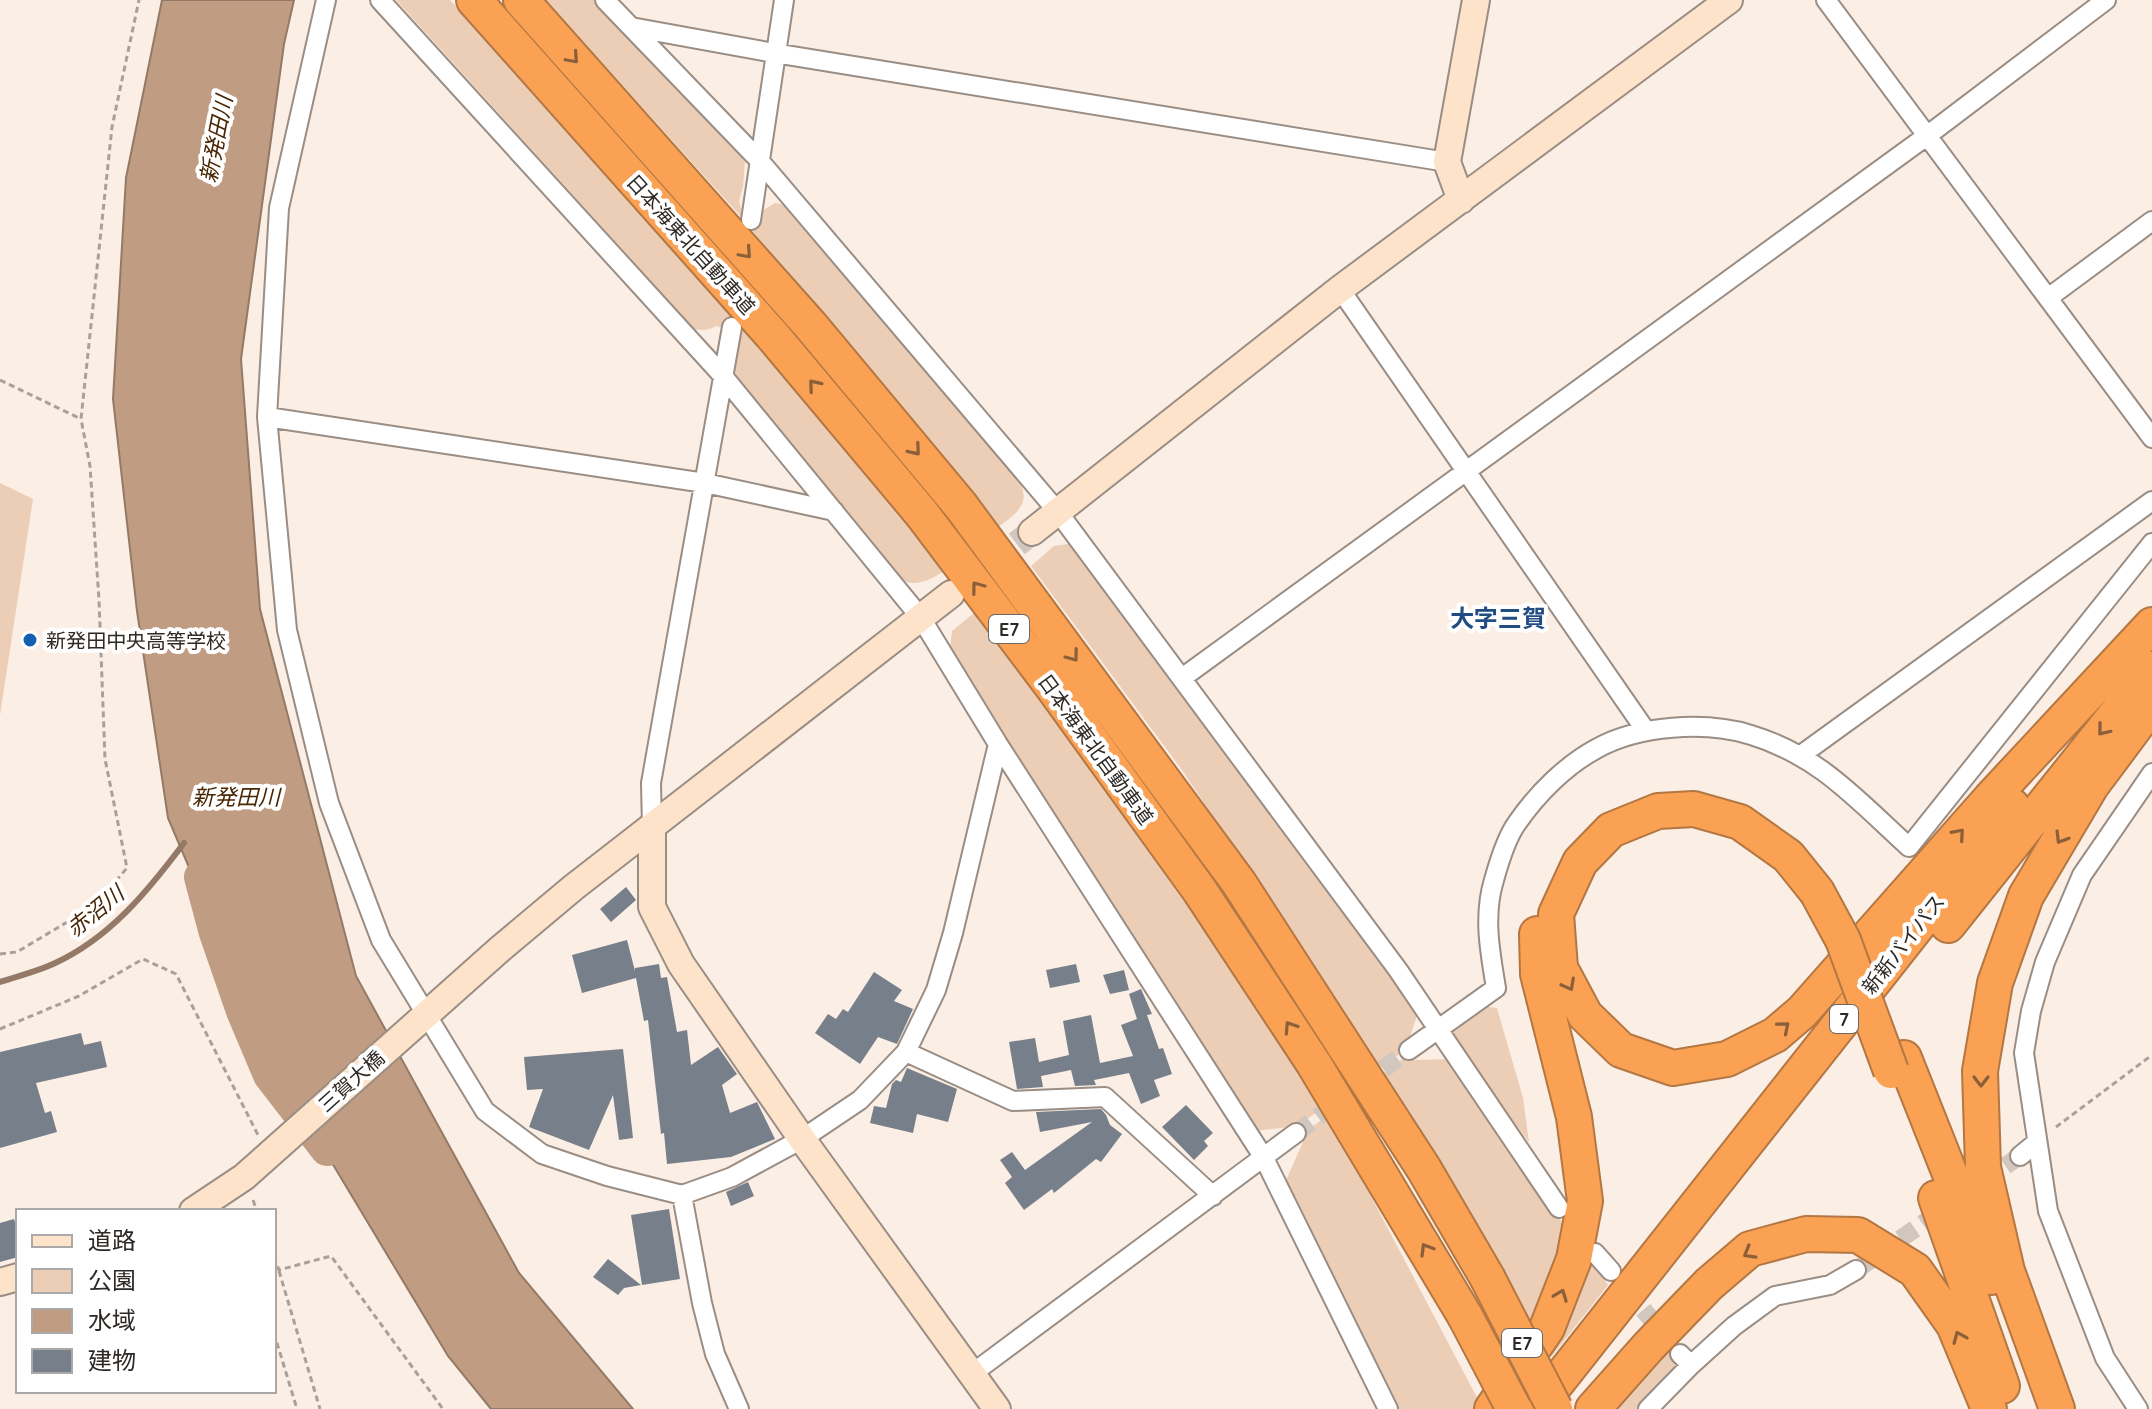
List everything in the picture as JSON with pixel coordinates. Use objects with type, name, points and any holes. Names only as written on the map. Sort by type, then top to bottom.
[{"type":"highway","name":"日本海東北自動車道","points":[[474,0],[772,335],[950,551],[1200,891],[1314,1064],[1465,1316],[1514,1409]]},
{"type":"highway","name":"日本海東北自動車道","points":[[521,0],[811,326],[961,506],[1239,883],[1424,1169],[1487,1277],[1555,1409]]},
{"type":"highway","points":[[1823,886],[1740,822],[1694,809],[1658,811],[1611,830],[1580,862],[1556,914],[1560,968],[1585,1015],[1621,1050],[1673,1068],[1727,1059],[1775,1035],[1810,1003],[1991,798],[2152,627]]},
{"type":"highway","name":"新新バイパス","points":[[1536,1409],[2152,627]]},
{"type":"highway","name":"新新バイパス","points":[[1563,1409],[2152,669]]},
{"type":"highway","points":[[2057,1409],[2007,1271],[1983,1167],[1980,1071],[1995,983],[2026,896],[2091,786],[2152,704]]},
{"type":"highway","points":[[1492,1409],[1547,1328],[1574,1259],[1585,1201],[1574,1117],[1538,974],[1536,908],[1561,850],[1605,813],[1656,792],[1697,792],[1748,808],[1798,843],[1823,886],[1843,940],[2043,1409]]},
{"type":"highway","points":[[1897,1065],[2011,1409]]},
{"type":"highway","points":[[1593,1409],[1709,1284],[1750,1249],[1806,1234],[1858,1235],[1915,1270],[1954,1325],[1989,1409]]},
{"type":"street","points":[[326,0],[279,208],[267,417],[287,630],[329,803],[381,940],[420,1021],[485,1111],[542,1154],[607,1176],[682,1195],[732,1177],[802,1139],[860,1100],[906,1052],[936,990],[953,933],[998,744]]},
{"type":"street","points":[[380,0],[723,376],[921,618],[998,744],[1264,1158],[1388,1409]]},
{"type":"street","points":[[605,0],[759,160],[1058,512],[1398,970],[1559,1208]]},
{"type":"street","points":[[751,220],[784,0]]},
{"type":"street","points":[[1461,200],[1447,162],[1476,0]]},
{"type":"street","points":[[1032,532],[1340,289],[1729,0]]},
{"type":"street","points":[[1826,0],[2152,438]]},
{"type":"street","points":[[1182,678],[1928,135],[2106,0]]},
{"type":"street","points":[[631,27],[1447,162]]},
{"type":"street","points":[[2048,298],[2152,221]]},
{"type":"street","points":[[1340,289],[1646,731]]},
{"type":"street","points":[[732,327],[651,783],[652,907],[681,964],[802,1139],[997,1409]]},
{"type":"street","points":[[267,417],[705,483],[834,511]]},
{"type":"street","points":[[1801,755],[2152,501]]},
{"type":"street","points":[[1409,1050],[1496,988],[1487,932],[1493,881],[1515,826],[1550,783],[1597,748],[1646,731],[1698,726],[1749,734],[1801,755],[1827,772],[1909,847],[2152,543]]},
{"type":"street","name":"三賀大橋","points":[[196,1209],[244,1177],[500,949],[951,594]]},
{"type":"street","points":[[2138,1409],[2105,1358],[2048,1211],[2024,1053],[2031,1011],[2045,962],[2082,875],[2152,773]]},
{"type":"street","points":[[906,1052],[1013,1101],[1105,1097],[1213,1196]]},
{"type":"street","points":[[973,1373],[1296,1133]]},
{"type":"street","points":[[2020,1156],[2037,1142]]},
{"type":"street","points":[[682,1195],[708,1328],[715,1354],[739,1409]]},
{"type":"street","points":[[1595,1253],[1611,1271]]},
{"type":"street","points":[[1648,1409],[1665,1391],[1686,1359],[1775,1296],[1830,1285],[1856,1270]]},
{"type":"street","points":[[1665,1391],[1674,1409]]},
{"type":"path","points":[[0,954],[17,952],[94,906],[127,868],[105,759],[90,466],[81,419],[112,127],[139,0]]},
{"type":"path","points":[[0,380],[81,419]]},
{"type":"path","points":[[0,1029],[79,996],[143,959],[176,974],[268,1156]]},
{"type":"path","points":[[2037,1142],[2152,1055]]},
{"type":"path","points":[[279,1270],[331,1256],[443,1409]]},
{"type":"path","points":[[276,1262],[320,1409]]},
{"type":"path","points":[[276,1340],[297,1409]]},
{"type":"green space","points":[[396,0],[450,0],[642,209],[731,313],[727,329],[716,326],[698,330],[681,323],[630,258]]},
{"type":"green space","points":[[545,0],[597,0],[731,145],[745,162],[739,201],[744,220]]},
{"type":"green space","points":[[775,203],[786,205],[1011,467],[1021,486],[1023,500],[1009,519],[999,526],[751,229],[754,211],[760,212]]},
{"type":"green space","points":[[736,317],[946,570],[917,583],[898,579],[730,370]]},
{"type":"green space","points":[[0,483],[33,499],[0,715]]},
{"type":"green space","points":[[1068,544],[1082,548],[1419,1010],[1409,1039],[1401,1045],[1405,1050],[1380,1068],[1182,770],[1031,566],[1054,546]]},
{"type":"green space","points":[[974,613],[979,613],[1161,856],[1322,1108],[1292,1131],[1290,1127],[1255,1131],[1024,776],[950,648],[952,631]]},
{"type":"green space","points":[[1482,1006],[1497,1008],[1523,1098],[1529,1142],[1450,1037],[1452,1030]]},
{"type":"green space","points":[[1409,1054],[1412,1060],[1454,1059],[1567,1230],[1534,1328],[1382,1074]]},
{"type":"green space","points":[[1328,1115],[1481,1409],[1396,1409],[1283,1187],[1303,1142],[1298,1137]]},
{"type":"green space","points":[[1587,1254],[1608,1285],[1552,1356],[1548,1347]]},
{"type":"green space","points":[[1667,1348],[1675,1355],[1676,1373],[1643,1409],[1613,1409]]},
{"type":"water","name":"新発田川","points":[[162,0],[294,0],[284,44],[241,359],[260,609],[356,976],[519,1273],[633,1409],[491,1409],[448,1356],[272,1063],[168,818],[137,611],[113,399],[126,178]]},
{"type":"building","points":[[626,887],[636,900],[611,922],[600,909]]},
{"type":"building","points":[[627,940],[635,971],[635,968],[659,964],[661,978],[667,977],[677,1032],[687,1030],[691,1065],[718,1047],[737,1074],[722,1085],[730,1113],[757,1102],[775,1139],[731,1157],[667,1164],[648,1020],[644,1021],[636,978],[582,993],[572,955]]},
{"type":"building","points":[[1076,964],[1080,982],[1050,988],[1046,970]]},
{"type":"building","points":[[1124,970],[1129,990],[1110,994],[1103,975]]},
{"type":"building","points":[[874,972],[902,990],[894,1001],[913,1009],[897,1044],[878,1037],[860,1064],[815,1033],[828,1014],[836,1019],[843,1009],[848,1012]]},
{"type":"building","points":[[1141,989],[1152,1014],[1147,1015],[1159,1049],[1163,1048],[1172,1074],[1154,1080],[1160,1096],[1141,1104],[1129,1073],[1094,1080],[1096,1085],[1075,1086],[1071,1070],[1041,1076],[1043,1087],[1017,1089],[1009,1042],[1035,1038],[1039,1062],[1069,1055],[1063,1021],[1091,1015],[1100,1063],[1133,1056],[1121,1025],[1137,1019],[1129,994]]},
{"type":"building","points":[[81,1033],[84,1045],[101,1041],[107,1067],[36,1083],[45,1113],[51,1111],[57,1132],[0,1148],[0,1052]]},
{"type":"building","points":[[623,1049],[633,1138],[619,1140],[613,1095],[589,1150],[529,1127],[543,1089],[527,1090],[524,1057]]},
{"type":"building","points":[[907,1068],[957,1089],[948,1122],[917,1114],[913,1133],[870,1123],[874,1106],[886,1108],[892,1084],[896,1080],[901,1082]]},
{"type":"building","points":[[1186,1105],[1213,1133],[1204,1141],[1208,1146],[1194,1160],[1162,1127]]},
{"type":"building","points":[[1101,1109],[1110,1125],[1122,1134],[1101,1162],[1096,1159],[1054,1193],[1052,1189],[1024,1210],[1005,1183],[1012,1177],[1000,1160],[1012,1152],[1025,1170],[1092,1122],[1040,1132],[1036,1112]]},
{"type":"building","points":[[748,1182],[754,1196],[731,1206],[726,1192]]},
{"type":"building","points":[[669,1209],[680,1279],[642,1285],[631,1215]]},
{"type":"building","points":[[14,1219],[16,1258],[0,1262],[0,1223]]},
{"type":"building","points":[[608,1259],[641,1285],[624,1288],[618,1295],[593,1277]]},
{"type":"waterway","name":"赤沼川","points":[[0,982],[53,964],[92,941],[126,912],[184,843]]},
{"type":"waterway","name":"新発田川","points":[[201,877],[216,933],[243,1011],[270,1075],[327,1149]]},
{"type":"tunnel","points":[[986,568],[1032,532]]},
{"type":"tunnel","points":[[1296,1133],[1409,1050]]},
{"type":"tunnel","points":[[1983,1181],[2020,1156]]},
{"type":"tunnel","points":[[1856,1270],[1945,1208]]},
{"type":"tunnel","points":[[1626,1289],[1666,1337]]},
{"type":"place","name":"新発田中央高等学校","points":[[30,640]]},
{"type":"district","name":"大字三賀","points":[[1498,618]]}]
